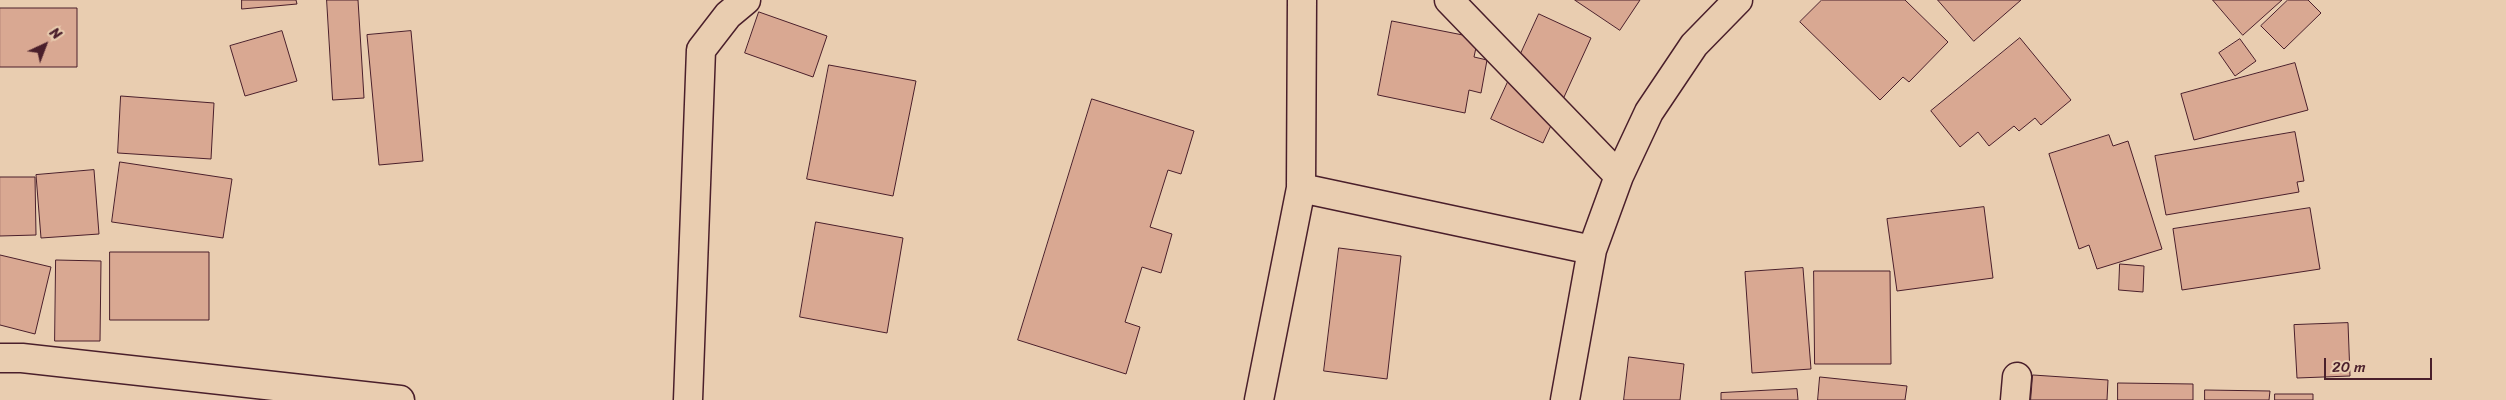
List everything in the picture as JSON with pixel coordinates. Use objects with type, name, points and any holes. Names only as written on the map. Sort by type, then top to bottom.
[{"type":"street","points":[[688,400],[701,50],[728,15],[746,0]]},
{"type":"street","points":[[1259,400],[1301,188],[1302,0]]},
{"type":"street","points":[[1449,0],[1619,176]]},
{"type":"street","points":[[1564,400],[1592,250],[1619,176],[1650,112],[1694,45],[1738,0]]},
{"type":"street","points":[[1301,188],[1592,250]]},
{"type":"street","points":[[0,358],[22,358],[400,400]]},
{"type":"building","points":[[242,0],[296,0],[297,4],[242,9]]},
{"type":"building","points":[[327,0],[358,0],[364,98],[333,100]]},
{"type":"building","points":[[1575,0],[1640,0],[1620,30]]},
{"type":"building","points":[[1822,0],[1905,0],[1948,42],[1909,82],[1903,77],[1880,100],[1800,22]]},
{"type":"building","points":[[1938,0],[2021,0],[1974,41]]},
{"type":"building","points":[[2213,0],[2282,0],[2243,35]]},
{"type":"building","points":[[2288,0],[2308,0],[2321,13],[2284,49],[2261,26]]},
{"type":"building","points":[[0,8],[77,8],[77,67],[0,67]]},
{"type":"building","points":[[759,12],[827,36],[813,77],[745,53]]},
{"type":"building","points":[[1539,14],[1591,38],[1543,143],[1491,119]]},
{"type":"building","points":[[1392,21],[1478,38],[1474,57],[1487,60],[1481,93],[1469,90],[1465,113],[1378,95]]},
{"type":"building","points":[[282,31],[297,81],[245,96],[230,46]]},
{"type":"building","points":[[411,31],[423,161],[379,165],[367,35]]},
{"type":"building","points":[[2020,38],[2071,100],[2041,125],[2035,118],[2019,131],[2014,126],[1989,146],[1978,132],[1960,147],[1931,111]]},
{"type":"building","points":[[2240,39],[2256,61],[2235,76],[2219,53]]},
{"type":"building","points":[[2295,63],[2308,110],[2194,140],[2181,94]]},
{"type":"building","points":[[829,65],[916,81],[893,196],[807,179]]},
{"type":"building","points":[[121,96],[214,103],[211,159],[118,153]]},
{"type":"building","points":[[1092,99],[1194,131],[1181,174],[1168,170],[1150,227],[1172,234],[1161,273],[1142,267],[1125,322],[1140,327],[1126,374],[1018,340]]},
{"type":"building","points":[[2295,132],[2304,181],[2297,182],[2299,192],[2166,215],[2155,156]]},
{"type":"building","points":[[2109,135],[2113,146],[2128,141],[2162,249],[2097,269],[2089,245],[2079,249],[2049,154]]},
{"type":"building","points":[[120,162],[232,179],[223,238],[112,222]]},
{"type":"building","points":[[94,170],[99,234],[41,238],[36,175]]},
{"type":"building","points":[[0,177],[35,177],[36,235],[0,236]]},
{"type":"building","points":[[1984,207],[1993,278],[1897,291],[1887,219]]},
{"type":"building","points":[[2310,208],[2320,269],[2182,290],[2173,229]]},
{"type":"building","points":[[816,222],[903,238],[887,333],[800,317]]},
{"type":"building","points":[[1339,248],[1401,256],[1387,379],[1324,371]]},
{"type":"building","points":[[110,252],[209,252],[209,320],[110,320]]},
{"type":"building","points":[[0,255],[51,267],[35,334],[0,325]]},
{"type":"building","points":[[56,260],[101,261],[100,341],[55,341]]},
{"type":"building","points":[[2120,264],[2144,266],[2143,292],[2119,290]]},
{"type":"building","points":[[1803,268],[1811,369],[1752,373],[1745,272]]},
{"type":"building","points":[[1814,271],[1890,271],[1891,364],[1815,364]]},
{"type":"building","points":[[2348,323],[2350,376],[2297,378],[2294,325]]},
{"type":"building","points":[[1629,357],[1684,364],[1680,400],[1624,400]]},
{"type":"building","points":[[2033,375],[2108,380],[2107,400],[2031,400]]},
{"type":"building","points":[[1820,377],[1907,386],[1905,400],[1818,400]]},
{"type":"building","points":[[2118,383],[2193,384],[2193,400],[2118,400]]},
{"type":"building","points":[[1797,389],[1798,400],[1721,400],[1721,393]]},
{"type":"building","points":[[2205,390],[2270,391],[2269,400],[2205,400]]},
{"type":"building","points":[[2275,394],[2313,394],[2313,400],[2275,400]]}]
